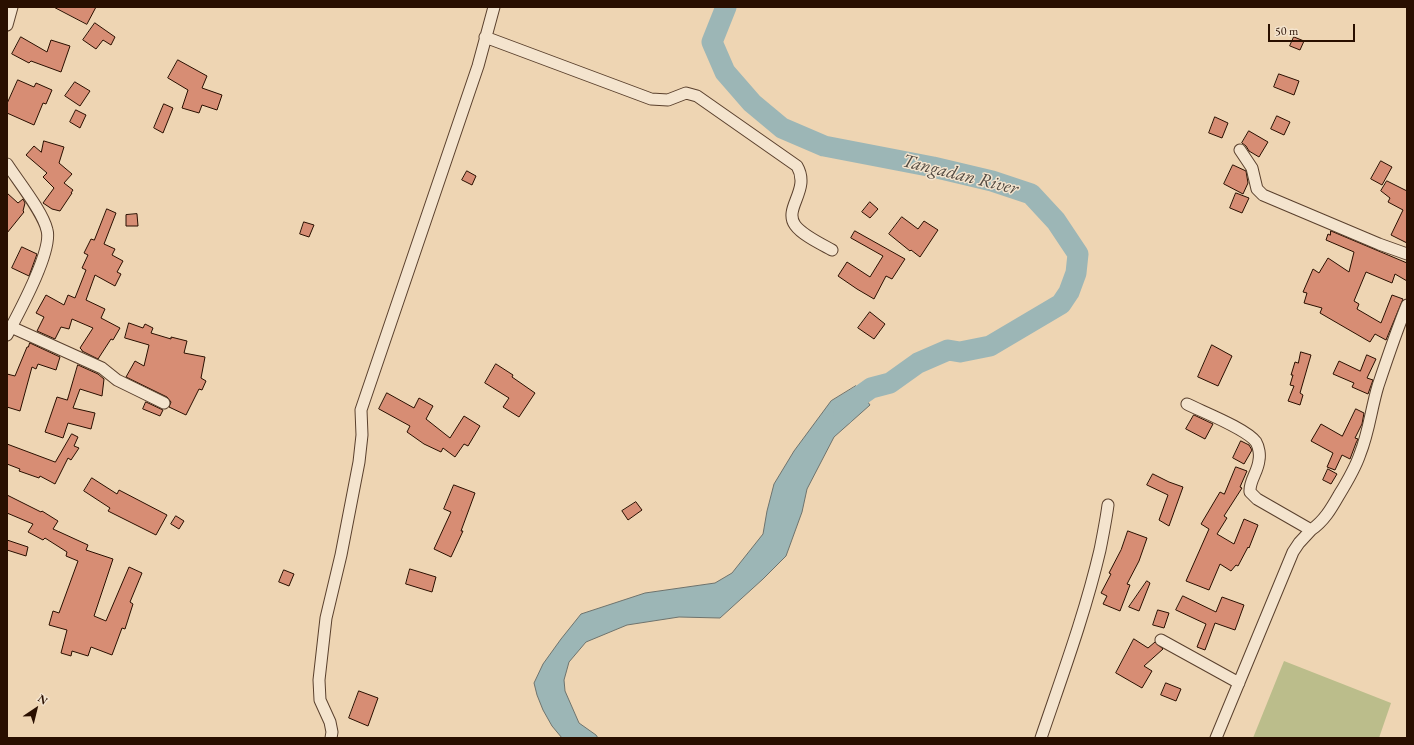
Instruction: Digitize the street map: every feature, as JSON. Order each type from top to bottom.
[{"type":"street","points":[[7,25],[12,7]]},
{"type":"street","points":[[331,738],[332,732],[330,722],[320,700],[319,680],[326,618],[341,555],[359,462],[362,435],[361,410],[478,66],[494,7]]},
{"type":"street","points":[[485,38],[651,99],[668,100],[686,93],[698,96],[798,166],[802,179],[793,209],[793,220],[796,226],[804,233],[832,250]]},
{"type":"street","points":[[1240,150],[1252,168],[1257,189],[1263,195],[1379,244],[1407,254]]},
{"type":"street","points":[[7,164],[44,220],[48,231],[45,252],[41,264],[9,331],[102,368],[117,380],[164,402]]},
{"type":"street","points":[[1216,738],[1293,552],[1310,530],[1322,522],[1329,513],[1354,469],[1361,453],[1378,388],[1395,335],[1407,305]]},
{"type":"street","points":[[1187,404],[1243,431],[1256,441],[1260,459],[1251,484],[1250,492],[1257,499],[1310,530]]},
{"type":"street","points":[[1040,738],[1075,635],[1092,578],[1100,549],[1108,505]]},
{"type":"street","points":[[1161,640],[1239,683]]},
{"type":"green space","points":[[1284,661],[1391,703],[1379,738],[1253,738]]},
{"type":"water","points":[[856,386],[870,405],[834,437],[807,489],[802,512],[786,556],[720,618],[679,617],[627,625],[586,642],[569,662],[564,680],[565,691],[579,723],[598,738],[562,738],[552,726],[543,710],[534,683],[543,664],[581,614],[645,593],[715,583],[732,573],[763,534],[774,484],[794,451],[831,401]]},
{"type":"building","points":[[54,7],[96,7],[87,24]]},
{"type":"building","points":[[95,23],[115,37],[111,45],[103,40],[96,49],[83,40]]},
{"type":"building","points":[[21,37],[47,52],[51,40],[70,46],[61,72],[31,61],[29,63],[12,54]]},
{"type":"building","points":[[1294,37],[1304,41],[1300,50],[1290,46]]},
{"type":"building","points":[[178,60],[207,76],[202,88],[222,95],[217,110],[202,105],[199,113],[182,108],[188,90],[168,78]]},
{"type":"building","points":[[1279,74],[1299,81],[1294,95],[1274,87]]},
{"type":"building","points":[[18,80],[34,87],[36,83],[52,90],[46,104],[43,103],[34,125],[7,113],[7,104]]},
{"type":"building","points":[[75,82],[90,91],[80,106],[65,96]]},
{"type":"building","points":[[164,104],[173,108],[163,133],[154,128]]},
{"type":"building","points":[[76,110],[86,115],[80,128],[70,122]]},
{"type":"building","points":[[1277,116],[1290,122],[1284,135],[1271,129]]},
{"type":"building","points":[[1215,117],[1228,123],[1222,138],[1209,133]]},
{"type":"building","points":[[1249,131],[1268,142],[1259,157],[1249,151],[1242,143]]},
{"type":"building","points":[[44,141],[64,147],[59,163],[72,174],[64,183],[73,190],[60,211],[52,209],[43,203],[54,188],[43,177],[47,173],[26,155],[34,146],[41,152]]},
{"type":"building","points":[[1381,161],[1392,167],[1382,185],[1371,179]]},
{"type":"building","points":[[1233,165],[1246,171],[1248,183],[1243,194],[1224,184]]},
{"type":"building","points":[[467,171],[476,176],[472,185],[462,180]]},
{"type":"building","points":[[1387,181],[1407,191],[1407,243],[1391,235],[1403,210],[1388,202],[1390,198],[1381,191]]},
{"type":"building","points":[[7,193],[18,203],[23,199],[25,203],[24,212],[7,233]]},
{"type":"building","points":[[1236,193],[1249,198],[1242,213],[1230,208]]},
{"type":"building","points":[[870,202],[878,209],[870,218],[862,212]]},
{"type":"building","points":[[107,209],[116,213],[104,244],[115,249],[112,255],[123,261],[117,272],[121,274],[115,286],[95,275],[86,300],[105,309],[101,318],[120,328],[113,340],[111,339],[98,359],[82,351],[80,348],[93,328],[72,319],[69,329],[61,327],[55,339],[37,331],[44,317],[36,313],[46,295],[64,305],[68,295],[75,298],[86,270],[82,268],[88,255],[84,253],[91,239],[94,240]]},
{"type":"building","points":[[137,214],[138,226],[126,226],[126,215]]},
{"type":"building","points":[[902,217],[918,229],[924,221],[938,230],[920,257],[889,234]]},
{"type":"building","points":[[304,222],[314,225],[309,237],[300,234]]},
{"type":"building","points":[[855,231],[905,259],[892,279],[886,276],[874,299],[838,276],[847,262],[870,277],[883,256],[851,238]]},
{"type":"building","points":[[1331,231],[1407,263],[1407,281],[1395,274],[1392,283],[1366,272],[1354,301],[1359,304],[1357,309],[1381,323],[1392,295],[1403,299],[1386,340],[1375,334],[1370,342],[1320,313],[1322,308],[1304,303],[1307,293],[1303,292],[1313,269],[1319,273],[1328,258],[1349,272],[1354,252],[1326,240]]},
{"type":"building","points":[[22,247],[37,254],[29,276],[12,268]]},
{"type":"building","points":[[870,312],[885,324],[874,339],[858,328]]},
{"type":"building","points":[[129,323],[143,328],[145,324],[153,328],[151,333],[171,339],[171,337],[187,341],[184,353],[205,357],[201,378],[206,381],[202,390],[199,389],[186,415],[169,407],[171,402],[167,397],[126,377],[135,361],[144,366],[149,345],[125,338]]},
{"type":"building","points":[[30,343],[60,357],[56,370],[38,364],[36,369],[32,367],[20,411],[7,407],[7,374],[15,376]]},
{"type":"building","points":[[1212,345],[1232,356],[1218,386],[1198,377]]},
{"type":"building","points":[[1301,352],[1311,355],[1300,393],[1303,395],[1300,405],[1288,401],[1294,386],[1290,385],[1293,375],[1291,375],[1295,362],[1298,363]]},
{"type":"building","points":[[1367,355],[1376,359],[1367,378],[1373,380],[1368,394],[1352,387],[1354,383],[1333,374],[1339,361],[1360,371]]},
{"type":"building","points":[[496,364],[513,375],[512,377],[535,393],[519,417],[503,407],[509,398],[485,383]]},
{"type":"building","points":[[78,365],[98,374],[104,379],[102,396],[80,389],[73,408],[95,413],[91,429],[68,423],[63,438],[45,432],[57,397],[67,400]]},
{"type":"building","points":[[387,393],[414,408],[419,398],[433,406],[426,419],[450,438],[464,416],[480,426],[468,446],[464,444],[455,457],[443,448],[441,452],[424,444],[407,432],[410,426],[379,409]]},
{"type":"building","points":[[146,402],[163,410],[160,416],[143,409]]},
{"type":"building","points":[[1356,409],[1364,413],[1362,424],[1355,438],[1358,439],[1350,459],[1342,455],[1335,470],[1327,467],[1333,453],[1311,441],[1321,424],[1342,436]]},
{"type":"building","points":[[1194,415],[1213,424],[1205,439],[1186,429]]},
{"type":"building","points":[[72,434],[78,437],[74,446],[79,448],[71,460],[68,458],[55,484],[40,476],[39,478],[19,471],[20,469],[7,464],[7,444],[55,462]]},
{"type":"building","points":[[1241,441],[1249,445],[1252,450],[1244,464],[1233,458]]},
{"type":"building","points":[[1236,467],[1247,471],[1240,487],[1242,488],[1224,516],[1227,518],[1217,534],[1234,544],[1244,519],[1258,525],[1249,548],[1248,547],[1238,566],[1236,565],[1231,571],[1220,564],[1209,590],[1186,581],[1209,529],[1201,524],[1220,492],[1224,494]]},
{"type":"building","points":[[1328,469],[1337,474],[1331,484],[1323,480]]},
{"type":"building","points":[[1153,474],[1183,487],[1169,526],[1159,520],[1168,495],[1147,485]]},
{"type":"building","points":[[92,478],[117,494],[119,490],[167,515],[156,535],[108,511],[110,508],[84,491]]},
{"type":"building","points":[[454,485],[475,493],[461,531],[463,531],[451,557],[434,549],[451,512],[444,509]]},
{"type":"building","points":[[7,495],[41,512],[42,511],[58,521],[53,529],[88,545],[86,550],[113,559],[94,616],[106,621],[129,567],[142,573],[130,602],[133,604],[125,629],[122,628],[112,655],[91,647],[88,656],[72,651],[71,656],[61,653],[67,630],[49,625],[53,611],[59,613],[78,561],[66,556],[67,552],[45,538],[43,540],[28,532],[33,524],[7,513]]},
{"type":"building","points":[[636,502],[642,510],[628,520],[622,511]]},
{"type":"building","points":[[176,516],[184,521],[179,529],[171,524]]},
{"type":"building","points":[[1128,531],[1147,538],[1139,561],[1127,584],[1130,585],[1120,611],[1103,604],[1107,596],[1101,593],[1111,574],[1109,573],[1121,550]]},
{"type":"building","points":[[7,540],[28,547],[26,556],[7,550]]},
{"type":"building","points":[[410,569],[436,577],[432,592],[406,584]]},
{"type":"building","points":[[284,570],[294,574],[289,586],[279,582]]},
{"type":"building","points":[[1147,581],[1150,583],[1139,611],[1129,607]]},
{"type":"building","points":[[1183,596],[1216,612],[1222,597],[1244,605],[1235,630],[1215,623],[1205,650],[1197,647],[1206,624],[1176,610]]},
{"type":"building","points":[[1158,610],[1169,613],[1164,628],[1153,625]]},
{"type":"building","points":[[1134,639],[1148,648],[1155,642],[1163,649],[1144,666],[1152,671],[1142,688],[1116,673]]},
{"type":"building","points":[[1166,683],[1181,689],[1176,701],[1161,695]]},
{"type":"building","points":[[359,691],[378,698],[368,726],[349,718]]},
{"type":"waterway","name":"Tangadan River","points":[[726,7],[712,42],[725,72],[752,103],[782,128],[824,146],[933,167],[992,181],[1031,194],[1056,221],[1078,254],[1076,273],[1069,292],[1061,304],[990,346],[960,352],[948,350],[918,363],[890,383],[871,388],[850,403],[844,414]]}]
